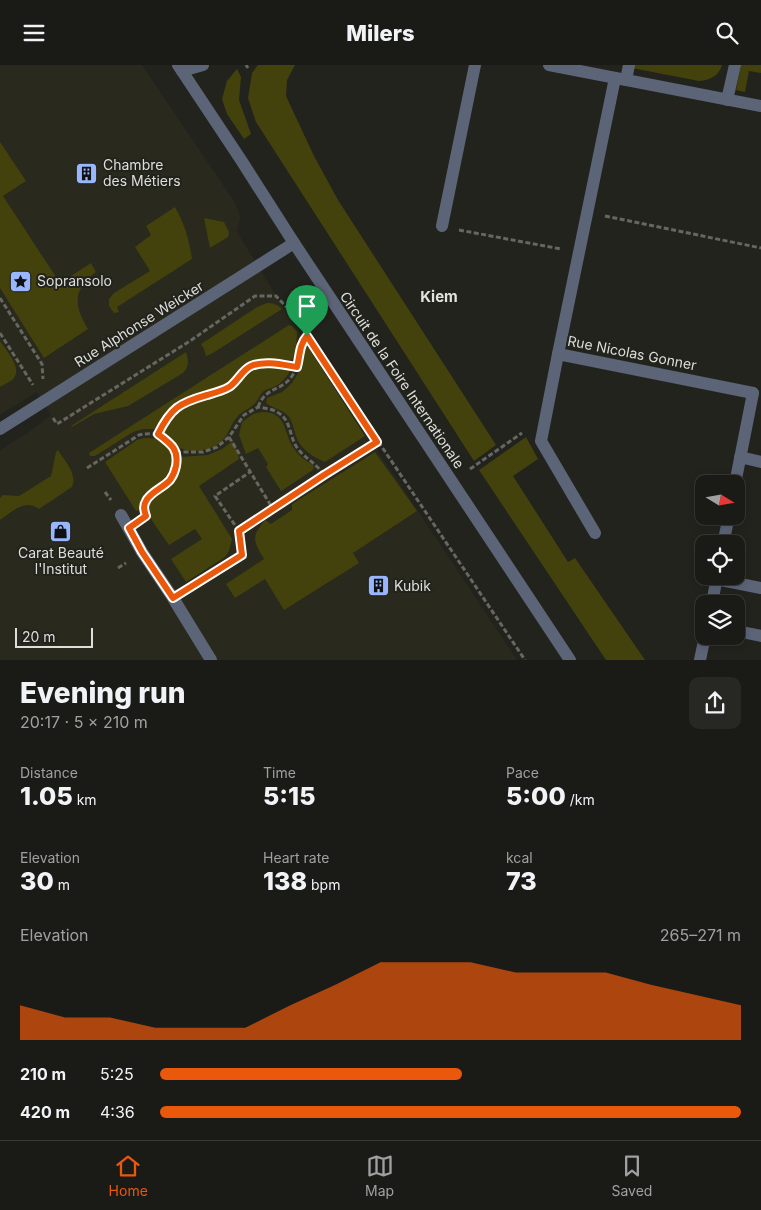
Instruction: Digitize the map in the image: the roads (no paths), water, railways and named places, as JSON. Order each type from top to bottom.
[{"type":"street","points":[[182,67],[203,65]]},
{"type":"street","points":[[442,226],[474,65]]},
{"type":"street","points":[[549,65],[761,107]]},
{"type":"street","name":"Rue Nicolas Gonner","points":[[629,65],[620,79],[587,213],[558,354],[753,393],[740,457]]},
{"type":"street","points":[[727,100],[735,65]]},
{"type":"street","name":"Circuit de la Foire Internationale","points":[[182,67],[294,243],[570,660]]},
{"type":"street","name":"Rue Alphonse Weicker","points":[[0,429],[294,243]]},
{"type":"street","points":[[558,354],[541,441],[595,533]]},
{"type":"street","points":[[737,475],[740,457],[761,461]]},
{"type":"street","points":[[121,515],[142,552],[211,660]]},
{"type":"street","points":[[745,584],[761,588]]},
{"type":"street","points":[[745,632],[761,635]]},
{"type":"street","points":[[700,660],[703,645]]},
{"type":"place","name":"Chambre des Métiers","points":[[87,173]]},
{"type":"place","name":"Sopransolo","points":[[21,281]]},
{"type":"place","name":"Carat Beauté l'Institut","points":[[61,531]]},
{"type":"place","name":"Kubik","points":[[378,586]]},
{"type":"district","name":"Kiem","points":[[439,297]]}]
